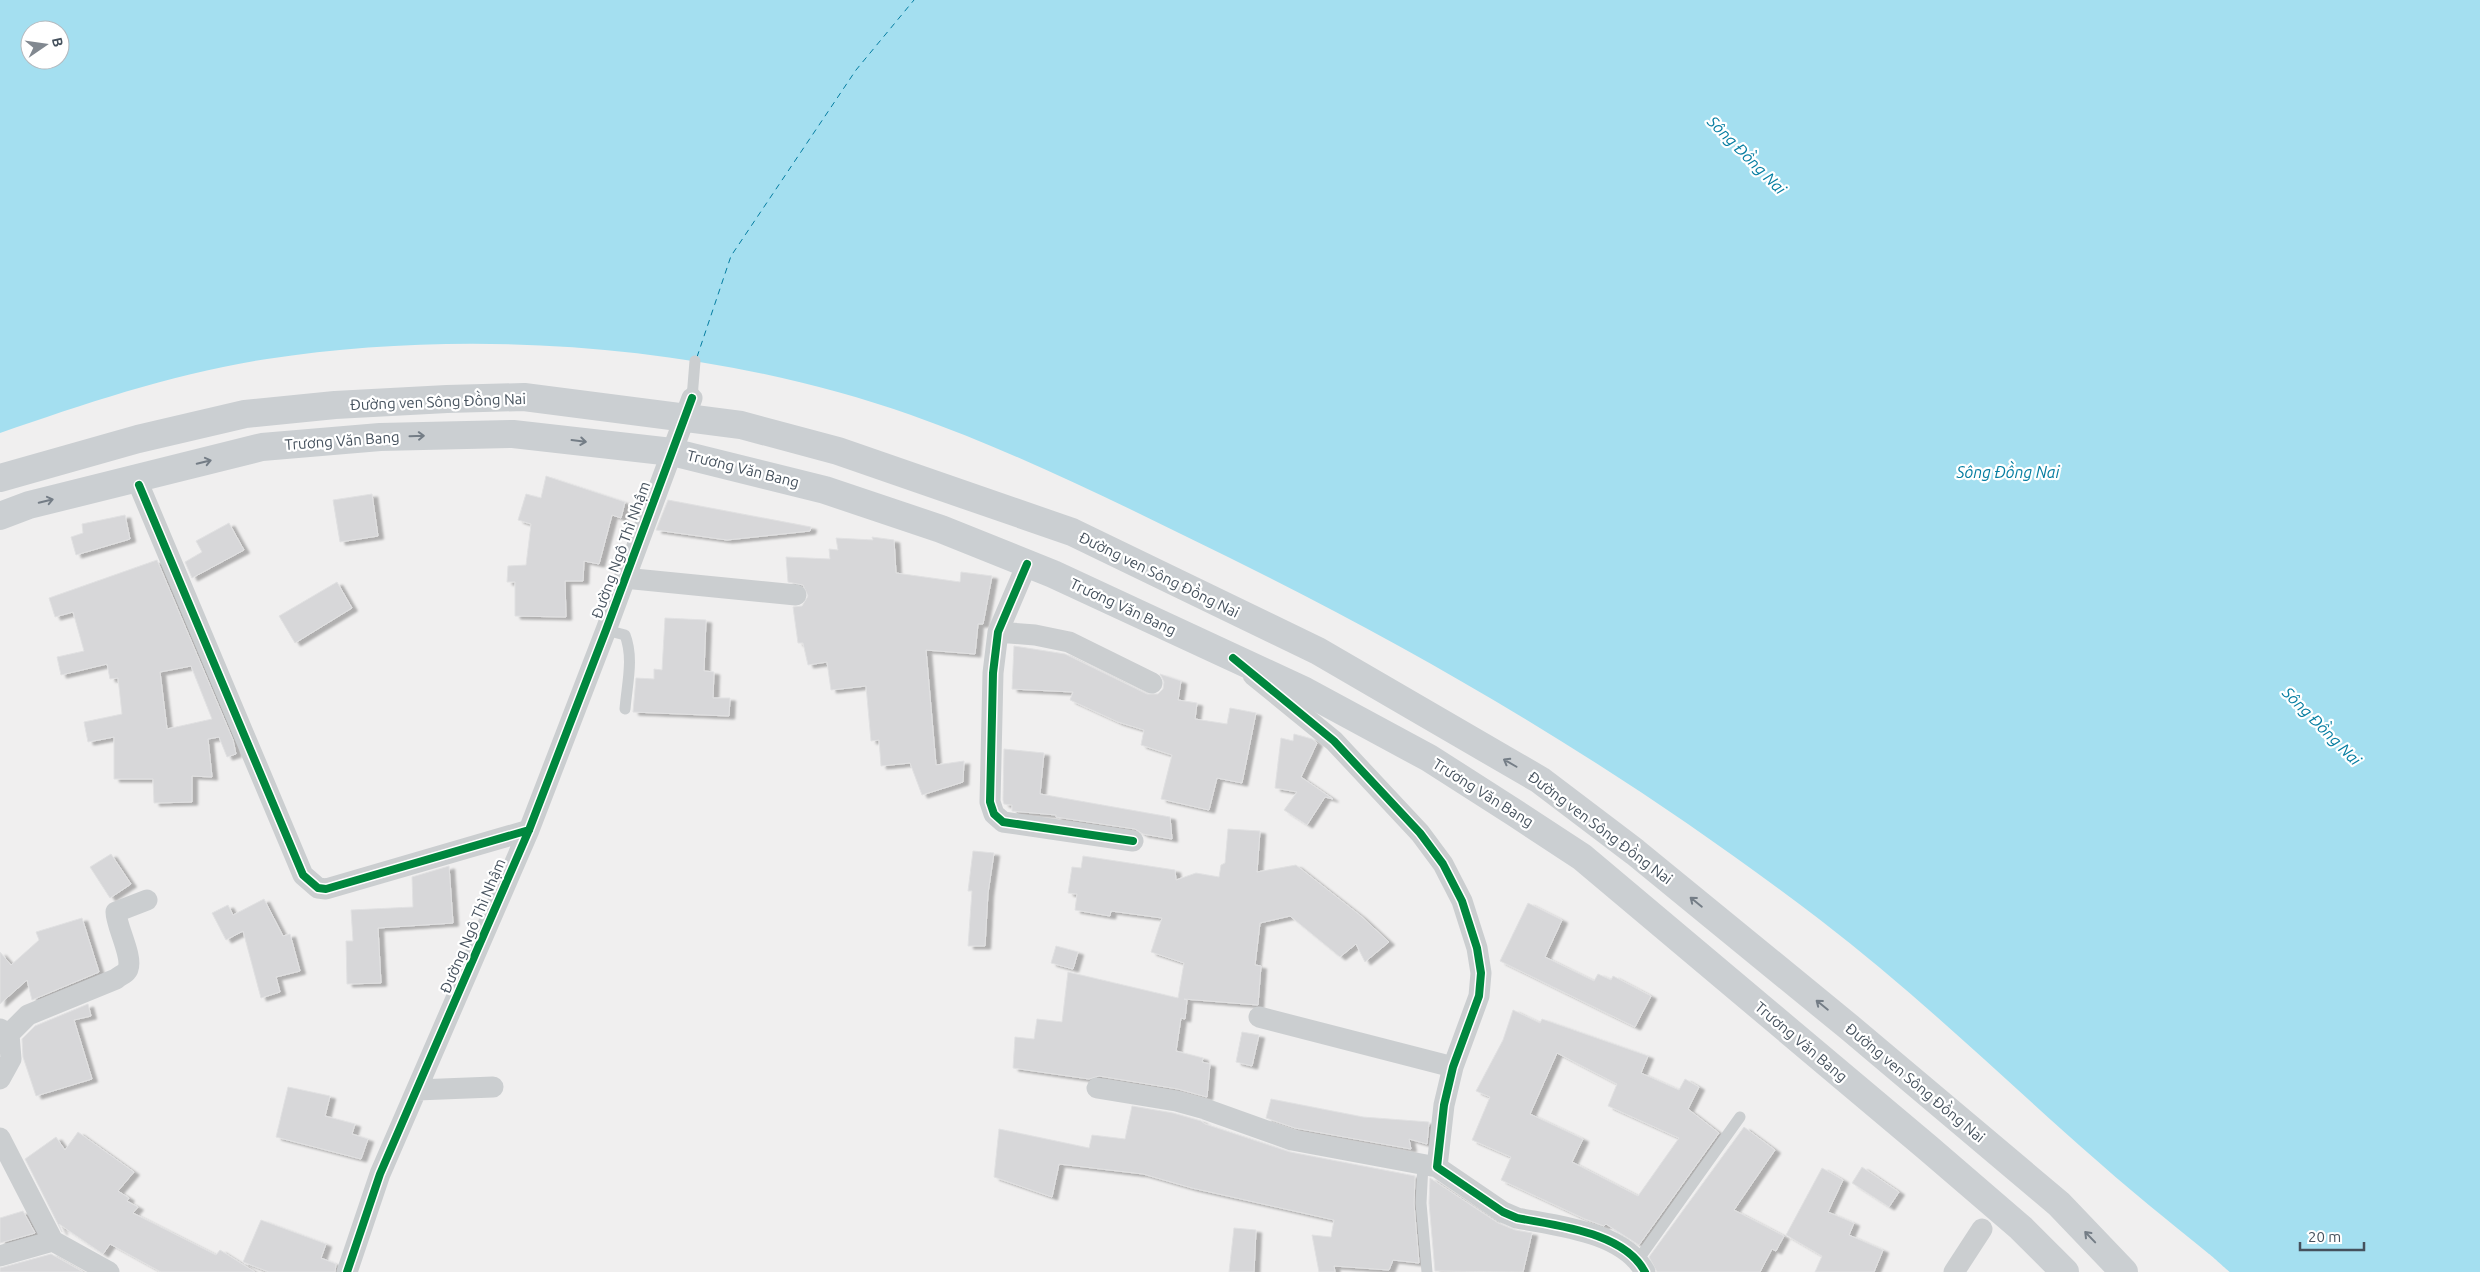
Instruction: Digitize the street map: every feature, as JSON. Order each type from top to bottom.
[{"type":"main road","name":"Đường ven Sông Đồng Nai","points":[[0,478],[138,439],[245,414],[335,405],[524,397],[687,413],[741,425],[838,451],[1072,532],[1318,651],[1540,780],[1635,852],[1849,1027],[2059,1204],[2124,1272]]},
{"type":"main road","name":"Trương Văn Bang","points":[[0,516],[29,505],[262,447],[380,437],[513,434],[672,452],[825,490],[941,529],[1027,564],[1305,691],[1429,758],[1582,857],[1928,1148],[2021,1228],[2065,1272]]},
{"type":"street","name":"Đường Ngô Thì Nhậm","points":[[347,1272],[380,1174],[528,830],[606,630],[687,413]]},
{"type":"street","points":[[139,485],[303,875],[318,888],[326,889],[528,830]]},
{"type":"street","points":[[1027,564],[998,632],[993,673],[989,763],[990,802],[994,814],[1003,822],[1133,841]]},
{"type":"street","points":[[624,578],[796,595]]},
{"type":"street","points":[[998,632],[1035,635],[1069,642],[1152,683]]},
{"type":"street","points":[[1233,658],[1334,741],[1420,833],[1442,864],[1462,901],[1477,948],[1481,973],[1479,996],[1453,1067],[1430,1166]]},
{"type":"street","points":[[0,1079],[12,1058],[5,1031],[28,1015],[116,979],[127,972],[126,946],[116,912],[148,900]]},
{"type":"street","points":[[1259,1017],[1453,1067]]},
{"type":"street","points":[[417,1090],[493,1087]]},
{"type":"street","points":[[1098,1088],[1205,1109],[1292,1140],[1430,1166],[1503,1212],[1516,1218],[1604,1238],[1621,1246],[1642,1266]]},
{"type":"street","points":[[0,1138],[53,1241],[109,1272]]},
{"type":"street","points":[[1954,1272],[1982,1229]]},
{"type":"street","points":[[0,1256],[53,1241]]},
{"type":"lane","points":[[687,413],[696,361]]},
{"type":"lane","points":[[606,630],[625,635],[628,644],[630,655],[625,709]]},
{"type":"lane","points":[[1642,1266],[1740,1117]]},
{"type":"lane","points":[[1427,1272],[1421,1203],[1430,1166]]},
{"type":"water","name":"Sông Đồng Nai","points":[[0,0],[2480,0],[2480,1272],[2230,1272],[2079,1145],[1951,1029],[1864,955],[1749,867],[1606,769],[1458,679],[1306,596],[1072,482],[992,446],[911,415],[835,391],[756,372],[675,358],[592,349],[510,344],[427,344],[346,349],[267,359],[199,372],[65,411],[0,433]]},
{"type":"building","points":[[546,476],[625,502],[621,518],[612,515],[599,564],[584,561],[583,581],[565,581],[566,617],[515,616],[515,582],[507,582],[508,566],[526,565],[531,524],[518,520],[526,494],[541,498]]},
{"type":"building","points":[[372,494],[378,536],[340,542],[333,500]]},
{"type":"building","points":[[668,500],[811,527],[810,531],[727,540],[656,530]]},
{"type":"building","points":[[125,515],[130,539],[76,555],[71,537],[83,533],[82,524]]},
{"type":"building","points":[[229,523],[244,550],[192,578],[185,562],[202,552],[196,541]]},
{"type":"building","points":[[872,537],[894,540],[896,573],[960,582],[961,572],[992,576],[983,624],[978,624],[975,654],[926,650],[936,765],[964,761],[963,782],[922,795],[910,763],[881,766],[879,740],[871,741],[866,686],[831,690],[827,662],[808,665],[803,643],[798,643],[793,607],[802,606],[808,596],[803,585],[788,582],[786,557],[830,559],[829,549],[838,550],[836,538],[873,540]]},
{"type":"building","points":[[157,560],[233,740],[236,754],[227,757],[219,737],[208,739],[212,777],[192,776],[192,802],[154,803],[153,779],[114,779],[114,737],[88,742],[84,722],[122,714],[118,678],[110,679],[107,664],[61,675],[57,657],[84,651],[73,612],[55,617],[49,598]],"holes":[[[191,666],[212,719],[167,729],[160,672]]]},
{"type":"building","points":[[337,582],[352,608],[295,643],[279,616]]},
{"type":"building","points":[[665,618],[706,620],[704,671],[714,672],[713,698],[730,698],[729,716],[633,712],[636,678],[654,679],[654,669],[662,670]]},
{"type":"building","points":[[1014,646],[1065,654],[1147,694],[1158,694],[1163,689],[1164,682],[1160,674],[1181,681],[1178,700],[1197,703],[1195,719],[1227,724],[1230,708],[1256,713],[1242,783],[1217,778],[1209,810],[1161,799],[1172,755],[1141,745],[1144,730],[1118,722],[1070,700],[1073,692],[1012,689]]},
{"type":"building","points":[[1294,734],[1312,739],[1317,743],[1301,777],[1333,799],[1325,797],[1307,825],[1284,810],[1297,792],[1275,788],[1281,738],[1293,741]]},
{"type":"building","points":[[1004,749],[1044,753],[1040,794],[1170,817],[1172,839],[1143,834],[1135,829],[1056,817],[1056,815],[1012,811],[1012,805],[1004,804],[1003,800]]},
{"type":"building","points":[[1228,829],[1260,831],[1257,872],[1296,865],[1361,916],[1389,942],[1365,962],[1356,944],[1340,957],[1290,916],[1260,923],[1255,965],[1261,966],[1258,1005],[1184,999],[1187,1000],[1185,1019],[1181,1018],[1176,1051],[1203,1058],[1202,1062],[1210,1064],[1207,1097],[1178,1089],[1099,1076],[1089,1079],[1013,1068],[1015,1037],[1034,1039],[1037,1019],[1062,1022],[1068,972],[1178,998],[1184,963],[1151,952],[1162,918],[1111,911],[1110,916],[1075,910],[1077,894],[1068,893],[1072,867],[1081,868],[1083,856],[1175,870],[1176,880],[1196,873],[1219,877],[1221,865],[1225,863]]},
{"type":"building","points":[[973,851],[994,853],[988,893],[985,946],[968,946],[972,891],[968,891]]},
{"type":"building","points":[[111,854],[131,884],[110,898],[90,867]]},
{"type":"building","points":[[449,866],[453,923],[378,928],[381,983],[347,984],[346,941],[353,941],[351,910],[413,907],[412,877]]},
{"type":"building","points":[[264,899],[283,936],[290,934],[300,971],[276,977],[280,992],[261,998],[243,931],[226,940],[212,913],[228,905],[233,915]]},
{"type":"building","points":[[1528,903],[1562,920],[1545,957],[1594,981],[1598,974],[1611,980],[1613,976],[1651,996],[1635,1027],[1500,961]]},
{"type":"building","points":[[82,918],[99,972],[32,1000],[27,980],[0,1004],[0,952],[11,965],[39,940],[36,932]]},
{"type":"building","points":[[1056,946],[1078,952],[1073,969],[1051,963]]},
{"type":"building","points":[[88,1004],[91,1016],[74,1020],[92,1079],[36,1096],[23,1057],[22,1039],[35,1026]]},
{"type":"building","points":[[1513,1010],[1540,1023],[1542,1019],[1648,1056],[1641,1073],[1679,1090],[1685,1079],[1699,1087],[1688,1109],[1719,1133],[1639,1245],[1606,1224],[1604,1226],[1585,1219],[1501,1180],[1511,1157],[1472,1140],[1490,1097],[1476,1091],[1503,1040]],"holes":[[[1557,1053],[1617,1084],[1608,1106],[1679,1138],[1638,1196],[1572,1162],[1583,1139],[1530,1114]]]},
{"type":"building","points":[[1242,1032],[1259,1035],[1252,1066],[1236,1062]]},
{"type":"building","points":[[288,1087],[330,1096],[325,1116],[355,1124],[352,1134],[368,1139],[361,1159],[276,1137]]},
{"type":"building","points":[[1271,1099],[1363,1117],[1429,1122],[1427,1144],[1409,1139],[1411,1149],[1295,1128],[1266,1118]]},
{"type":"building","points":[[1132,1106],[1173,1113],[1201,1121],[1205,1124],[1290,1152],[1415,1176],[1414,1204],[1419,1263],[1393,1260],[1389,1270],[1334,1266],[1335,1272],[1319,1272],[1312,1235],[1331,1237],[1334,1220],[1192,1188],[1143,1174],[1059,1164],[1052,1197],[994,1177],[999,1129],[1089,1148],[1092,1135],[1125,1139]]},
{"type":"building","points":[[1744,1127],[1775,1150],[1734,1210],[1784,1236],[1776,1251],[1772,1249],[1760,1272],[1657,1272],[1649,1257]]},
{"type":"building","points":[[78,1132],[134,1172],[118,1191],[129,1198],[127,1201],[138,1207],[133,1213],[216,1255],[220,1250],[255,1272],[161,1272],[110,1244],[103,1254],[59,1224],[62,1232],[25,1159],[56,1137],[65,1150]]},
{"type":"building","points":[[1862,1167],[1899,1192],[1889,1207],[1852,1183]]},
{"type":"building","points":[[1822,1168],[1843,1180],[1828,1212],[1854,1223],[1849,1235],[1883,1250],[1874,1272],[1815,1272],[1822,1256],[1786,1235]]},
{"type":"building","points":[[1430,1178],[1498,1223],[1515,1230],[1532,1233],[1523,1272],[1435,1271],[1429,1203]]},
{"type":"building","points":[[23,1211],[35,1233],[0,1243],[0,1218]]},
{"type":"building","points":[[261,1220],[326,1244],[321,1258],[336,1264],[335,1272],[269,1272],[243,1262]]},
{"type":"building","points":[[1234,1228],[1256,1230],[1254,1272],[1229,1272]]},
{"type":"building","points":[[51,1254],[83,1272],[0,1272],[0,1268]]},
{"type":"ferry route","points":[[697,357],[731,256],[856,70],[914,0]]},
{"type":"cycle path","points":[[347,1272],[380,1174],[529,830],[692,398]]},
{"type":"cycle path","points":[[139,485],[303,875],[318,888],[326,889],[529,830]]},
{"type":"cycle path","points":[[1027,564],[998,632],[993,673],[990,802],[994,814],[1003,822],[1133,841]]},
{"type":"cycle path","points":[[1233,658],[1334,741],[1420,833],[1443,864],[1462,901],[1477,948],[1481,973],[1479,996],[1453,1067],[1444,1105],[1437,1167],[1503,1212],[1517,1218],[1570,1228],[1606,1239],[1622,1248],[1635,1259],[1645,1272]]}]
